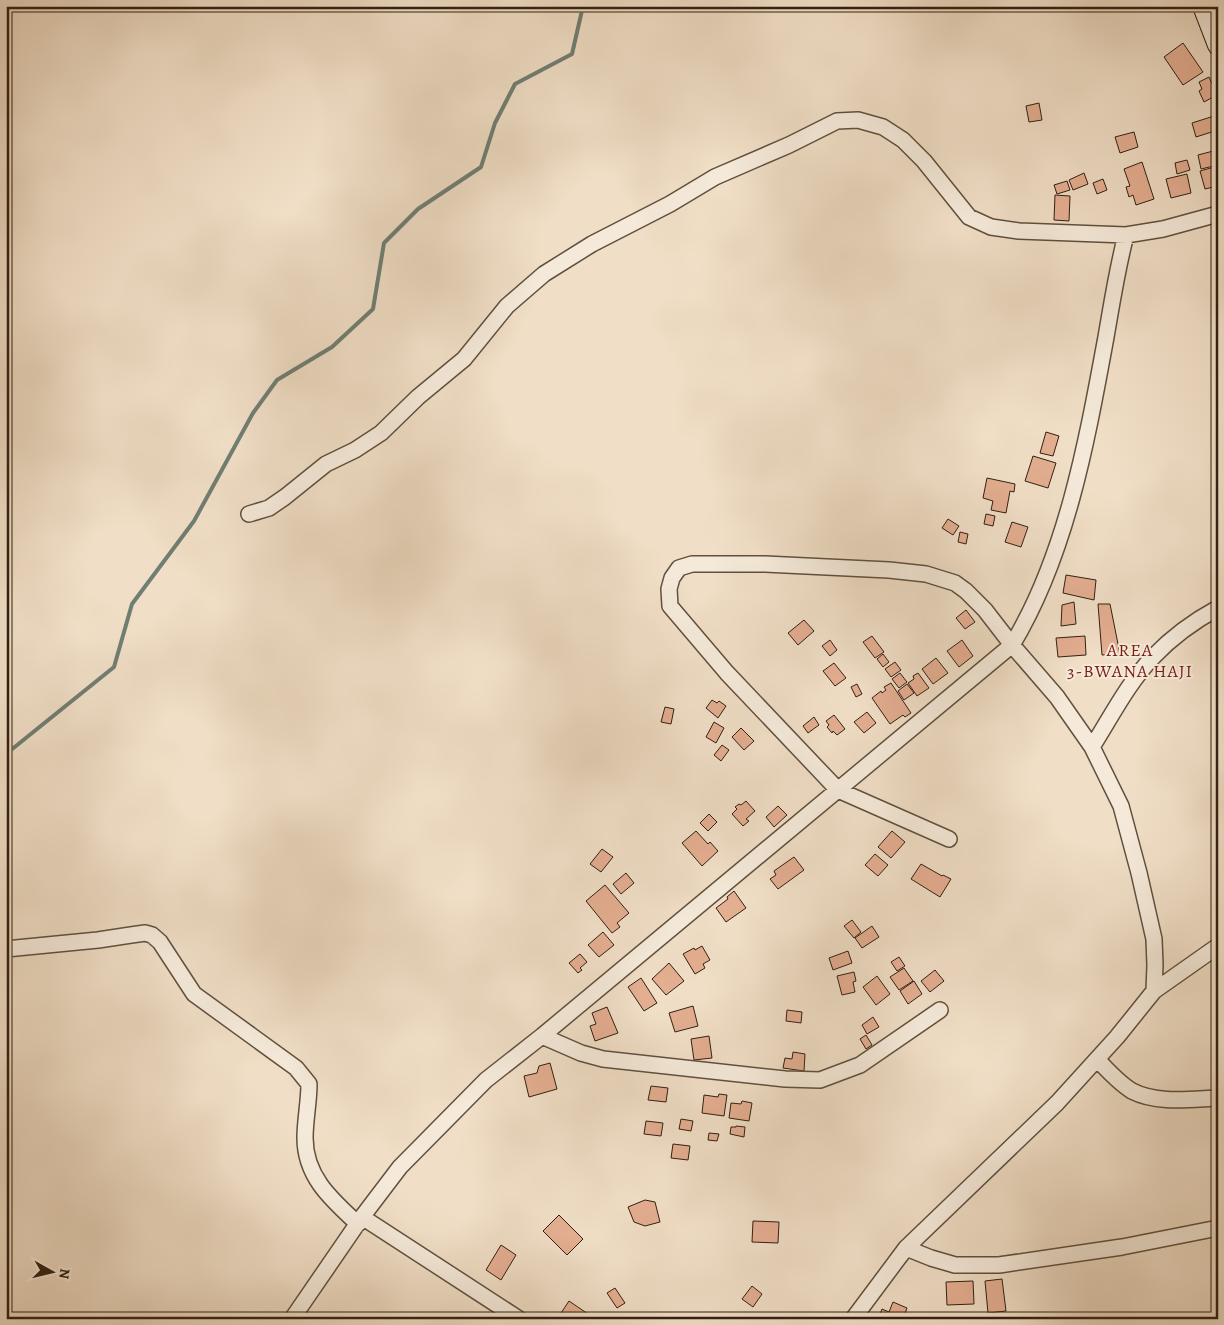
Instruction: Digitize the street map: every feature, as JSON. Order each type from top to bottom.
[{"type":"main road","points":[[1203,6],[1218,45]]},
{"type":"street","points":[[249,514],[269,508],[326,464],[354,450],[381,433],[418,397],[464,359],[508,306],[544,274],[592,244],[670,204],[715,177],[789,145],[837,121],[858,120],[883,127],[903,140],[924,161],[969,217],[990,227],[1020,231],[1126,236],[1162,229],[1218,214]]},
{"type":"street","points":[[292,1319],[360,1220],[400,1167],[486,1080],[542,1036],[1012,645],[1043,582],[1080,467],[1126,236]]},
{"type":"street","points":[[949,839],[838,790],[727,674],[670,606],[669,589],[672,578],[679,568],[692,564],[765,564],[889,570],[926,574],[955,583],[966,590],[985,610],[1012,645],[1057,697],[1092,747],[1121,806],[1140,873],[1154,939],[1154,991]]},
{"type":"street","points":[[1092,747],[1135,678],[1153,657],[1191,623],[1218,608]]},
{"type":"street","points":[[6,949],[98,940],[131,934],[145,933],[152,935],[160,942],[194,994],[296,1068],[304,1076],[309,1084],[306,1152],[314,1174],[323,1190],[360,1220],[519,1319]]},
{"type":"street","points":[[853,1319],[906,1248],[1029,1132],[1118,1037],[1154,991],[1218,946]]},
{"type":"street","points":[[542,1036],[581,1053],[603,1059],[786,1080],[820,1080],[860,1065],[940,1010]]},
{"type":"street","points":[[1097,1060],[1132,1090],[1149,1097],[1166,1099],[1218,1098]]},
{"type":"street","points":[[906,1248],[955,1265],[999,1265],[1122,1247],[1218,1228]]},
{"type":"building","points":[[1183,43],[1203,72],[1183,85],[1164,57]]},
{"type":"building","points":[[1209,77],[1217,95],[1204,102],[1199,91],[1202,89],[1199,82]]},
{"type":"building","points":[[1039,103],[1042,120],[1029,122],[1026,106]]},
{"type":"building","points":[[1214,116],[1218,130],[1196,137],[1192,123]]},
{"type":"building","points":[[1134,132],[1138,147],[1120,153],[1115,137]]},
{"type":"building","points":[[1217,150],[1218,165],[1201,169],[1198,155]]},
{"type":"building","points":[[1187,160],[1190,170],[1177,174],[1175,163]]},
{"type":"building","points":[[1142,162],[1154,199],[1136,205],[1133,195],[1129,197],[1126,187],[1130,186],[1124,169]]},
{"type":"building","points":[[1218,166],[1218,186],[1205,189],[1200,171]]},
{"type":"building","points":[[1084,173],[1088,184],[1073,190],[1069,180]]},
{"type":"building","points":[[1187,174],[1191,193],[1171,198],[1166,179]]},
{"type":"building","points":[[1103,179],[1107,190],[1097,194],[1093,183]]},
{"type":"building","points":[[1067,181],[1070,190],[1057,194],[1054,185]]},
{"type":"building","points":[[1055,195],[1070,196],[1069,221],[1054,220]]},
{"type":"building","points":[[1046,432],[1059,436],[1053,456],[1040,453]]},
{"type":"building","points":[[1033,456],[1056,463],[1048,488],[1025,481]]},
{"type":"building","points":[[987,478],[1015,484],[1014,492],[1010,491],[1006,513],[991,510],[993,501],[983,498]]},
{"type":"building","points":[[986,514],[995,516],[993,526],[984,524]]},
{"type":"building","points":[[948,519],[959,526],[953,535],[942,528]]},
{"type":"building","points":[[1012,522],[1028,527],[1021,547],[1005,542]]},
{"type":"building","points":[[960,532],[968,534],[966,544],[958,542]]},
{"type":"building","points":[[1066,575],[1096,580],[1094,600],[1063,593]]},
{"type":"building","points":[[1074,602],[1076,624],[1061,626],[1062,605]]},
{"type":"building","points":[[1098,604],[1110,604],[1120,654],[1102,655]]},
{"type":"building","points":[[966,610],[975,622],[965,629],[956,618]]},
{"type":"building","points":[[804,620],[814,631],[798,645],[788,633]]},
{"type":"building","points":[[872,636],[884,652],[875,658],[863,642]]},
{"type":"building","points":[[1085,636],[1086,655],[1058,657],[1056,638]]},
{"type":"building","points":[[830,640],[837,650],[830,656],[822,646]]},
{"type":"building","points":[[962,640],[973,656],[959,667],[947,651]]},
{"type":"building","points":[[883,654],[889,662],[883,667],[877,659]]},
{"type":"building","points":[[936,658],[948,673],[933,684],[922,669]]},
{"type":"building","points":[[895,662],[901,670],[891,677],[885,669]]},
{"type":"building","points":[[834,663],[846,678],[835,686],[823,671]]},
{"type":"building","points":[[900,673],[907,682],[899,688],[892,679]]},
{"type":"building","points":[[918,673],[929,688],[917,696],[908,683]]},
{"type":"building","points":[[891,683],[911,713],[905,717],[903,715],[890,724],[872,698],[881,691],[882,693],[886,690],[884,687]]},
{"type":"building","points":[[857,684],[862,694],[856,697],[851,687]]},
{"type":"building","points":[[907,684],[914,693],[904,700],[898,691]]},
{"type":"building","points":[[712,700],[717,703],[719,701],[726,706],[718,718],[706,708]]},
{"type":"building","points":[[665,707],[674,709],[671,724],[661,722]]},
{"type":"building","points":[[867,712],[876,723],[864,733],[854,722]]},
{"type":"building","points":[[834,715],[845,729],[837,735],[833,731],[832,733],[827,727],[829,725],[826,721]]},
{"type":"building","points":[[814,717],[819,725],[808,733],[803,726]]},
{"type":"building","points":[[714,722],[724,728],[716,743],[706,737]]},
{"type":"building","points":[[741,728],[754,741],[744,750],[732,737]]},
{"type":"building","points":[[722,745],[729,750],[721,761],[714,755]]},
{"type":"building","points":[[746,801],[755,811],[746,819],[749,821],[743,826],[732,814],[737,809],[735,807]]},
{"type":"building","points":[[778,806],[787,815],[774,827],[766,817]]},
{"type":"building","points":[[709,814],[717,822],[708,831],[700,823]]},
{"type":"building","points":[[696,831],[708,844],[710,842],[718,851],[702,866],[682,843]]},
{"type":"building","points":[[892,831],[905,842],[891,858],[878,847]]},
{"type":"building","points":[[602,849],[613,857],[601,872],[590,864]]},
{"type":"building","points":[[875,854],[888,865],[878,876],[865,865]]},
{"type":"building","points":[[794,857],[804,870],[778,889],[770,879],[776,875],[774,871]]},
{"type":"building","points":[[921,864],[951,879],[940,897],[911,879]]},
{"type":"building","points":[[626,873],[634,883],[621,894],[613,884]]},
{"type":"building","points":[[605,885],[629,913],[617,923],[620,927],[612,933],[586,901]]},
{"type":"building","points":[[734,891],[746,908],[726,922],[716,908],[728,899],[727,897]]},
{"type":"building","points":[[852,920],[861,932],[854,938],[844,926]]},
{"type":"building","points":[[872,926],[879,937],[862,948],[855,938]]},
{"type":"building","points":[[603,932],[614,945],[599,957],[588,945]]},
{"type":"building","points":[[702,946],[710,960],[703,964],[705,968],[695,974],[683,954]]},
{"type":"building","points":[[848,951],[852,963],[833,970],[829,958]]},
{"type":"building","points":[[580,954],[587,962],[580,968],[582,970],[578,973],[569,963]]},
{"type":"building","points":[[899,957],[905,966],[897,971],[891,962]]},
{"type":"building","points":[[669,963],[684,981],[666,995],[652,979]]},
{"type":"building","points":[[904,968],[913,981],[899,990],[890,977]]},
{"type":"building","points":[[935,970],[944,981],[930,992],[921,981]]},
{"type":"building","points":[[854,972],[856,981],[853,982],[855,992],[842,995],[837,976]]},
{"type":"building","points":[[877,976],[890,994],[876,1005],[863,987]]},
{"type":"building","points":[[641,978],[657,1003],[644,1011],[628,987]]},
{"type":"building","points":[[914,981],[922,994],[908,1004],[900,991]]},
{"type":"building","points":[[693,1006],[698,1026],[675,1032],[669,1013]]},
{"type":"building","points":[[607,1007],[618,1033],[595,1041],[590,1026],[596,1024],[592,1013]]},
{"type":"building","points":[[787,1010],[802,1012],[801,1023],[786,1021]]},
{"type":"building","points":[[873,1017],[879,1027],[867,1034],[862,1025]]},
{"type":"building","points":[[866,1035],[872,1045],[866,1049],[860,1039]]},
{"type":"building","points":[[709,1036],[712,1058],[694,1060],[691,1039]]},
{"type":"building","points":[[793,1052],[805,1054],[804,1071],[783,1068],[785,1058],[792,1059]]},
{"type":"building","points":[[550,1063],[557,1089],[529,1097],[524,1076],[537,1073],[539,1066]]},
{"type":"building","points":[[651,1086],[668,1088],[666,1102],[648,1100]]},
{"type":"building","points":[[719,1094],[727,1095],[724,1116],[702,1113],[704,1095],[718,1097]]},
{"type":"building","points":[[742,1101],[752,1103],[749,1121],[729,1118],[731,1103],[741,1104]]},
{"type":"building","points":[[681,1119],[693,1121],[691,1131],[679,1129]]},
{"type":"building","points":[[646,1121],[663,1123],[661,1136],[644,1134]]},
{"type":"building","points":[[731,1127],[745,1127],[744,1137],[730,1134]]},
{"type":"building","points":[[709,1133],[719,1134],[717,1141],[708,1140]]},
{"type":"building","points":[[673,1144],[690,1146],[688,1160],[671,1158]]},
{"type":"building","points":[[645,1200],[655,1202],[660,1222],[645,1226],[634,1222],[628,1207]]},
{"type":"building","points":[[559,1215],[583,1239],[567,1255],[543,1231]]},
{"type":"building","points":[[753,1221],[779,1222],[778,1243],[752,1242]]},
{"type":"building","points":[[501,1245],[516,1255],[501,1280],[486,1270]]},
{"type":"building","points":[[1002,1279],[1006,1311],[988,1313],[985,1281]]},
{"type":"building","points":[[973,1281],[974,1304],[947,1305],[946,1282]]},
{"type":"building","points":[[752,1286],[762,1294],[753,1307],[742,1299]]},
{"type":"building","points":[[615,1288],[625,1303],[617,1308],[607,1293]]},
{"type":"building","points":[[569,1301],[591,1316],[589,1319],[557,1319]]},
{"type":"building","points":[[893,1302],[907,1308],[903,1319],[878,1319],[882,1309],[889,1312]]},
{"type":"building","points":[[1089,1314],[1090,1319],[1067,1319],[1066,1317]]},
{"type":"waterway","points":[[6,754],[114,667],[132,604],[194,521],[253,413],[277,380],[332,347],[373,309],[384,243],[418,209],[481,167],[495,123],[515,84],[572,54],[583,6]]},
{"type":"district","name":"AREA 3-BWANA HAJI","points":[[1130,660]]}]
